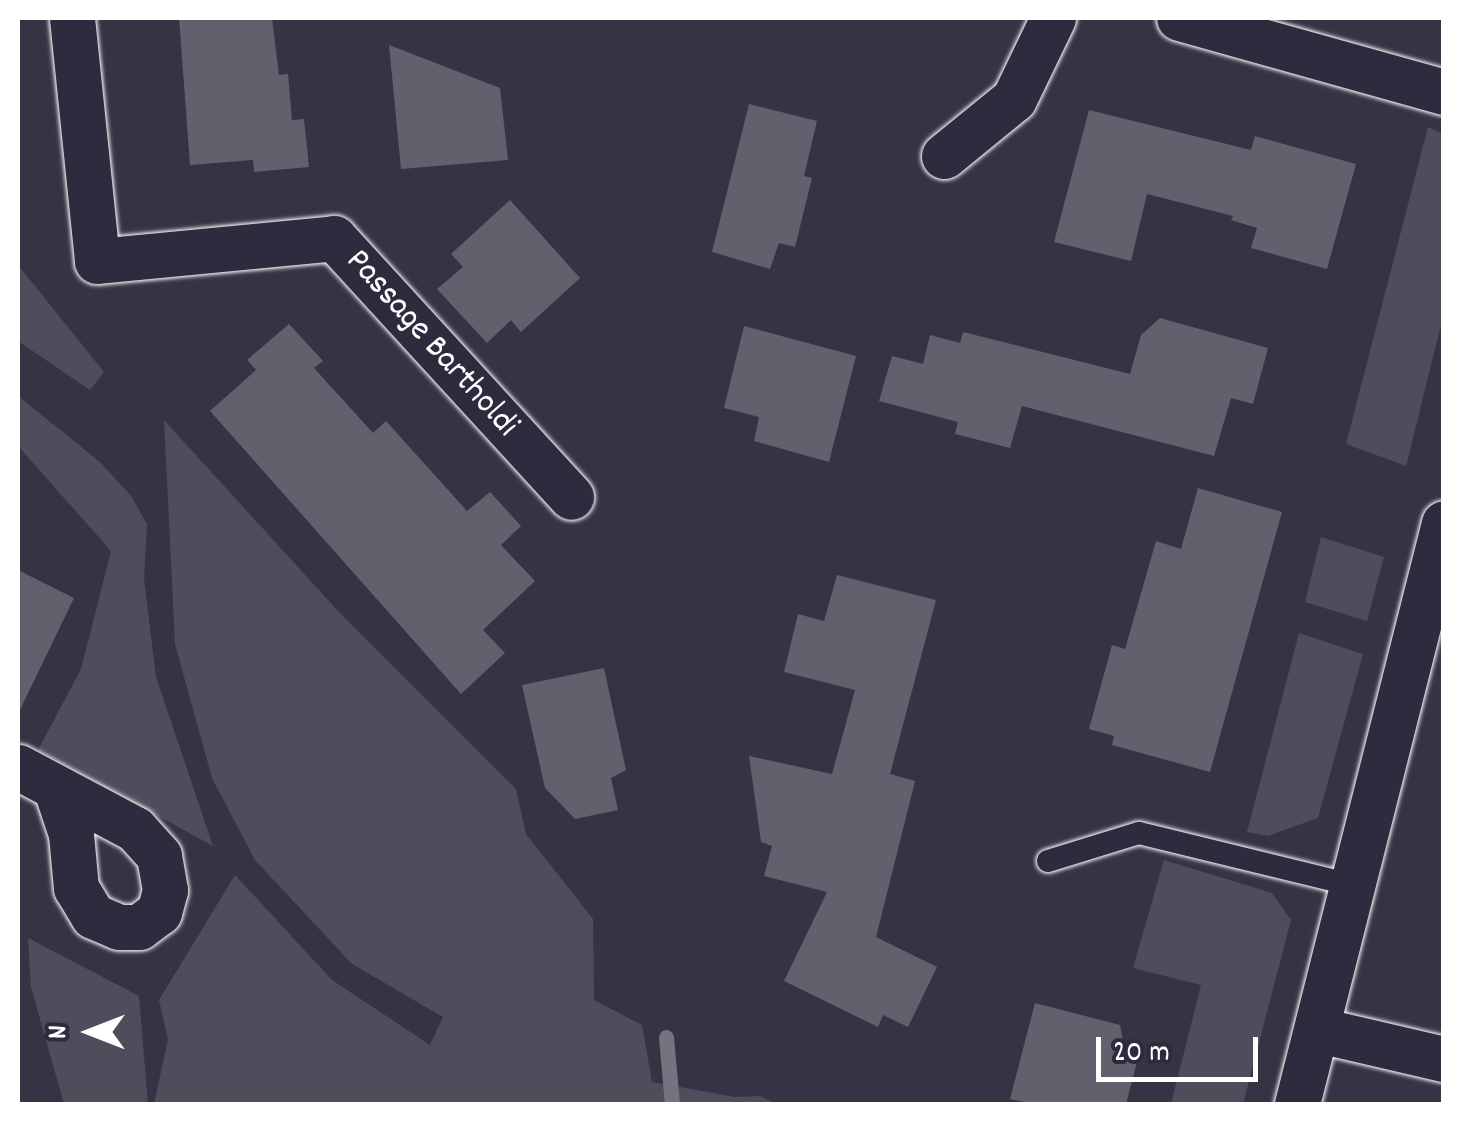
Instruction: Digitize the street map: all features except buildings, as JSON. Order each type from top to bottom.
[{"type":"street","name":"Passage Bartholdi","points":[[72,18],[97,261],[334,238],[570,497]]},
{"type":"street","points":[[944,156],[1014,99],[1053,18]]},
{"type":"street","points":[[1179,18],[1444,92]]},
{"type":"street","points":[[1298,1104],[1444,523]]},
{"type":"street","points":[[1318,1030],[1444,1059]]},
{"type":"lane","points":[[1048,861],[1138,833],[1352,885]]},
{"type":"shaded area","points":[[1428,127],[1443,134],[1443,317],[1406,466],[1346,444]]},
{"type":"shaded area","points":[[18,265],[104,372],[90,390],[18,341]]},
{"type":"shaded area","points":[[18,396],[100,462],[131,496],[147,524],[144,579],[156,677],[213,846],[38,750],[81,669],[111,551],[18,446]]},
{"type":"shaded area","points":[[164,420],[338,611],[516,789],[526,834],[593,919],[594,1000],[642,1025],[652,1082],[735,1097],[760,1096],[776,1104],[154,1104],[168,1039],[159,1000],[235,875],[332,980],[430,1045],[443,1017],[352,964],[255,860],[212,778],[175,644]]},
{"type":"shaded area","points":[[1321,537],[1384,557],[1367,621],[1305,602]]},
{"type":"shaded area","points":[[1299,633],[1363,654],[1318,818],[1268,836],[1247,832]]},
{"type":"shaded area","points":[[1164,860],[1272,893],[1291,920],[1243,1104],[1171,1104],[1201,985],[1133,968]]},
{"type":"shaded area","points":[[28,938],[139,996],[148,1104],[64,1104],[31,987]]},
{"type":"waterway","points":[[666,1037],[672,1104]]}]
